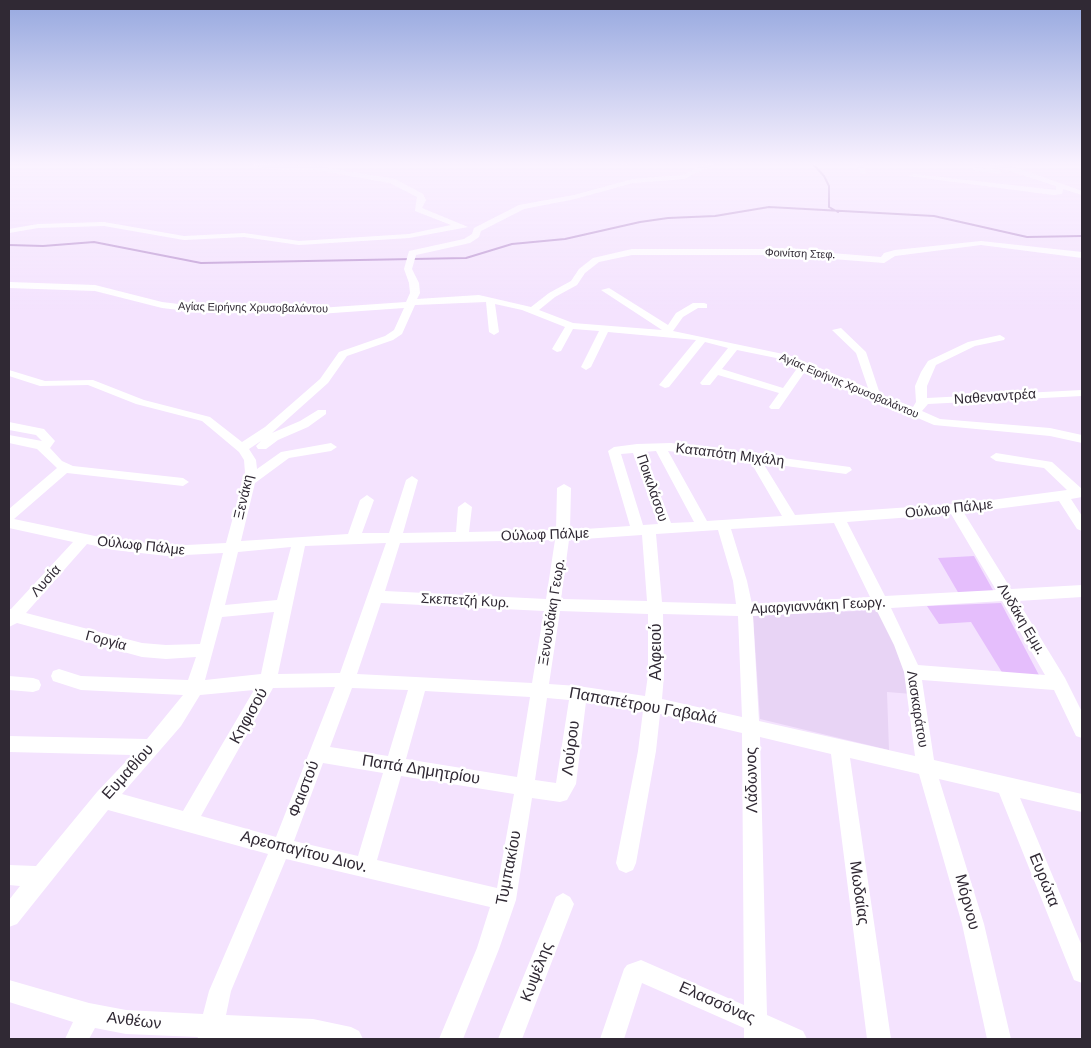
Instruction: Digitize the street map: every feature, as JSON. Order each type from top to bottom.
[{"type":"street","points":[[425,212],[458,226],[477,230],[511,212]]},
{"type":"street","points":[[9,231],[38,226],[104,224],[184,238],[247,235],[299,244],[416,236],[458,226]]},
{"type":"street","points":[[245,452],[324,381],[343,354],[396,335],[411,303],[415,288],[408,271],[409,260],[416,252],[465,241],[475,236],[477,230]]},
{"type":"street","name":"Φοινίτση Στεφ.","points":[[532,311],[555,293],[574,283],[584,269],[596,260],[632,252],[781,252],[884,260],[887,255],[895,253],[981,243],[1082,255]]},
{"type":"street","name":"Αγίας Ειρήνης Χρυσοβαλάντου","points":[[9,285],[95,288],[162,305],[195,309],[235,308],[314,311],[465,297],[490,300],[532,311],[552,321],[570,326],[604,330],[668,331],[782,356],[915,414],[946,424],[1050,432],[1082,439]]},
{"type":"street","points":[[606,290],[668,331],[680,315],[696,305],[704,306]]},
{"type":"street","points":[[490,300],[494,332]]},
{"type":"street","points":[[557,349],[570,326]]},
{"type":"street","points":[[586,367],[604,330]]},
{"type":"street","points":[[837,330],[860,352],[876,397]]},
{"type":"street","points":[[915,414],[922,402],[920,393],[923,380],[932,364],[970,345],[1000,338]]},
{"type":"street","points":[[665,385],[702,339]]},
{"type":"street","points":[[706,383],[734,346]]},
{"type":"street","points":[[775,407],[804,366]]},
{"type":"street","points":[[716,370],[786,392]]},
{"type":"street","points":[[9,372],[44,384],[92,382],[140,402],[206,419],[245,452]]},
{"type":"street","name":"Ναθεναντρέα","points":[[922,402],[1082,393]]},
{"type":"street","points":[[245,452],[304,424],[322,412]]},
{"type":"street","points":[[9,426],[40,432],[49,441],[44,448]]},
{"type":"street","points":[[9,439],[30,442],[44,448],[58,464],[65,468],[183,482]]},
{"type":"street","points":[[659,446],[703,526]]},
{"type":"street","name":"Καταπότη Μιχάλη","points":[[651,529],[614,451],[659,446],[846,470]]},
{"type":"street","points":[[250,480],[285,455],[331,448]]},
{"type":"street","name":"Ποικιλάσου","points":[[637,448],[651,529]]},
{"type":"street","name":"Ξενάκη","points":[[231,548],[250,480],[251,464],[245,452]]},
{"type":"street","points":[[996,457],[1048,465],[1080,493]]},
{"type":"street","points":[[754,458],[791,520]]},
{"type":"street","points":[[9,516],[65,468]]},
{"type":"street","name":"Φαιστού","points":[[210,1033],[224,980],[281,848],[346,681],[376,597],[412,480]]},
{"type":"street","points":[[564,488],[564,535]]},
{"type":"street","name":"Ούλωφ Πάλμε","points":[[9,524],[83,540],[167,551],[353,538],[564,535],[955,510],[1080,493]]},
{"type":"street","points":[[1062,494],[1082,526]]},
{"type":"street","points":[[353,538],[367,500]]},
{"type":"street","points":[[462,537],[465,507]]},
{"type":"street","name":"Λυδάκη Εμμ.","points":[[955,510],[1059,683],[1082,730]]},
{"type":"street","name":"Λασκαράτου","points":[[838,517],[912,672],[926,768]]},
{"type":"street","name":"Λάδωνος","points":[[723,524],[740,581],[745,610],[751,727],[757,1030]]},
{"type":"street","name":"Αλφειού","points":[[626,863],[654,705],[657,648],[651,529]]},
{"type":"street","name":"Ξενουδάκη Γεωρ.","points":[[540,690],[564,535]]},
{"type":"street","name":"Λυσία","points":[[10,617],[83,540]]},
{"type":"street","name":"Κηφισού","points":[[187,822],[217,773],[268,681],[283,605],[299,542]]},
{"type":"street","name":"Ευμαθίου","points":[[9,916],[104,799],[175,720],[195,688],[231,548]]},
{"type":"street","name":"Αμαργιαννάκη Γεωργ.","points":[[554,605],[745,610],[881,604],[1082,591]]},
{"type":"street","name":"Σκεπετζή Κυρ.","points":[[376,597],[554,605]]},
{"type":"street","points":[[216,612],[283,605]]},
{"type":"street","name":"Γοργία","points":[[10,617],[142,650],[166,652],[206,650]]},
{"type":"street","points":[[912,672],[1059,683]]},
{"type":"street","name":"Παπαπέτρου Γαβαλά","points":[[59,676],[81,683],[195,688],[268,681],[346,681],[419,682],[578,693],[654,705],[1082,803]]},
{"type":"street","points":[[364,868],[419,682]]},
{"type":"street","points":[[9,683],[33,685]]},
{"type":"street","name":"Τυμπακίου","points":[[451,1039],[485,958],[505,900],[540,690]]},
{"type":"street","name":"Λούρου","points":[[524,788],[554,794],[565,789],[578,693]]},
{"type":"street","points":[[9,744],[151,747]]},
{"type":"street","name":"Μωδαίας","points":[[839,747],[880,1039]]},
{"type":"street","name":"Παπά Δημητρίου","points":[[317,753],[394,764],[524,788]]},
{"type":"street","name":"Μόρνου","points":[[926,768],[971,916],[999,1039]]},
{"type":"street","name":"Ευρώτα","points":[[1006,787],[1082,972]]},
{"type":"street","name":"Αρεοπαγίτου Διον.","points":[[104,799],[281,848],[505,900]]},
{"type":"street","points":[[9,875],[41,877]]},
{"type":"street","name":"Κυψέλης","points":[[510,1039],[563,904]]},
{"type":"street","name":"Ελασσόνας","points":[[612,1039],[632,977],[638,971],[651,974],[757,1030],[795,1039]]},
{"type":"street","name":"Ανθέων","points":[[9,991],[89,1015],[140,1024],[210,1033],[313,1031],[352,1039]]},
{"type":"street","points":[[77,1039],[89,1015]]},
{"type":"shaded area","points":[[974,556],[994,592],[959,594],[938,558]]},
{"type":"shaded area","points":[[1001,603],[1040,677],[1003,674],[971,622],[939,624],[927,606]]},
{"type":"shaded area","points":[[878,610],[907,671],[912,694],[887,692],[889,750],[760,719],[753,616]]},
{"type":"waterway","points":[[9,245],[43,246],[94,242],[201,263],[466,258],[512,244],[565,239],[640,222],[668,218],[715,216],[740,212]]},
{"type":"waterway","points":[[859,212],[934,216],[1027,237],[1082,236]]}]
